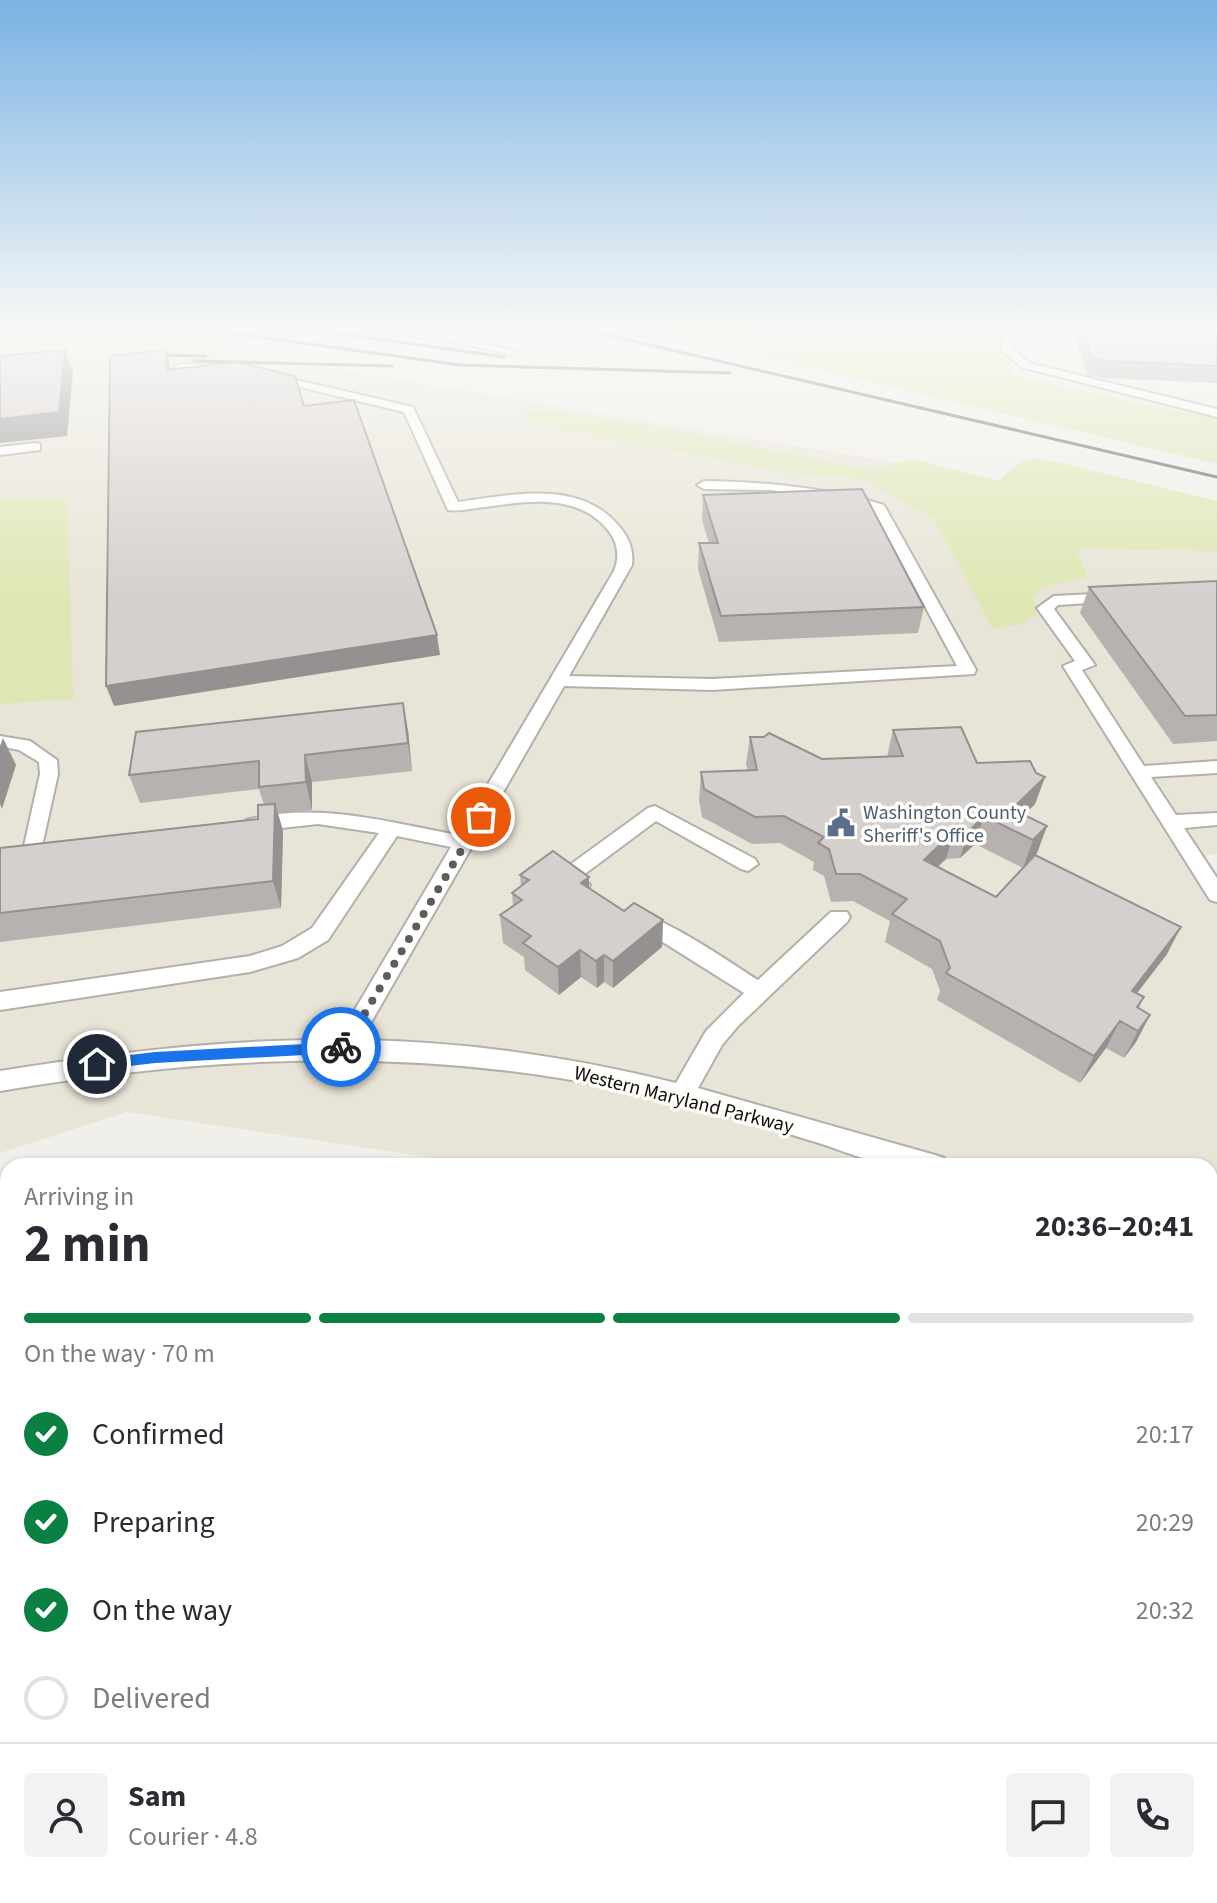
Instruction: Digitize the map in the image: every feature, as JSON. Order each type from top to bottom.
[{"type":"street","points":[[345,1047],[560,681],[628,558],[627,549],[608,518],[595,509],[565,500],[531,499],[453,507],[413,420]]},
{"type":"street","points":[[0,451],[35,447]]},
{"type":"street","points":[[560,681],[589,684],[721,683],[968,670],[879,508],[851,499],[828,498],[772,486],[704,485]]},
{"type":"street","points":[[1128,597],[1054,601],[1045,608],[1087,665],[1071,666],[1217,895]]},
{"type":"street","points":[[0,741],[24,745],[48,760],[41,849],[11,852]]},
{"type":"street","points":[[1139,772],[1217,767]]},
{"type":"street","points":[[748,864],[655,812],[567,877],[674,938],[759,992]]},
{"type":"street","points":[[234,827],[318,818],[466,843]]},
{"type":"street","points":[[1171,822],[1217,819]]},
{"type":"street","points":[[0,1001],[250,964],[290,952],[320,934],[392,829]]},
{"type":"street","points":[[682,1094],[714,1038],[839,917]]},
{"type":"street","name":"Western Maryland Parkway","points":[[0,1081],[155,1057],[345,1047],[518,1063],[612,1077],[907,1158]]},
{"type":"shaded area","points":[[0,420],[640,420],[905,464],[1217,524],[1217,854],[1193,857],[1217,903],[1217,1158],[435,1158],[127,1112],[0,1153]]},
{"type":"green space","points":[[613,420],[871,470],[912,459],[999,481],[1013,468],[1031,459],[1057,462],[1217,501],[1217,551],[1076,549],[1088,577],[1042,587],[1033,599],[1037,614],[1020,624],[993,629],[934,519],[862,479],[789,473],[526,422]]},
{"type":"green space","points":[[1030,420],[1217,420],[1217,464]]},
{"type":"green space","points":[[57,498],[67,502],[73,699],[0,704],[0,500]]},
{"type":"building","points":[[109,420],[361,420],[437,635],[106,686]]},
{"type":"building","points":[[862,489],[924,607],[721,616],[699,543],[718,543],[703,495]]},
{"type":"building","points":[[1217,581],[1217,715],[1185,716],[1089,587]]},
{"type":"building","points":[[403,703],[408,743],[305,755],[306,782],[259,787],[259,761],[129,775],[136,732]]},
{"type":"building","points":[[961,727],[977,763],[1030,761],[1036,773],[1045,777],[1012,809],[1047,826],[1033,840],[984,816],[969,831],[954,831],[924,860],[996,897],[1035,855],[1181,927],[1132,991],[1144,997],[1137,1007],[1150,1015],[1138,1031],[1120,1021],[1094,1056],[946,973],[950,968],[940,941],[892,914],[907,899],[860,874],[836,874],[829,849],[818,843],[824,837],[784,816],[755,817],[704,789],[701,772],[757,770],[750,737],[764,737],[769,733],[822,759],[903,756],[893,730]]},
{"type":"building","points":[[275,804],[273,881],[0,913],[0,848],[258,819],[258,805]]},
{"type":"building","points":[[553,851],[589,877],[581,883],[624,911],[634,903],[663,920],[613,961],[604,955],[596,961],[580,950],[558,967],[523,943],[531,936],[500,915],[522,900],[512,893],[529,880],[520,875]]},
{"type":"railway","points":[[971,420],[1217,477]]},
{"type":"way so far","points":[[341,1047],[345,1047],[389,975],[481,817]]},
{"type":"place","name":"Washington County Sheriff's Office","points":[[841,823]]},
{"type":"route","points":[[97,1064],[155,1057],[341,1047]]}]
